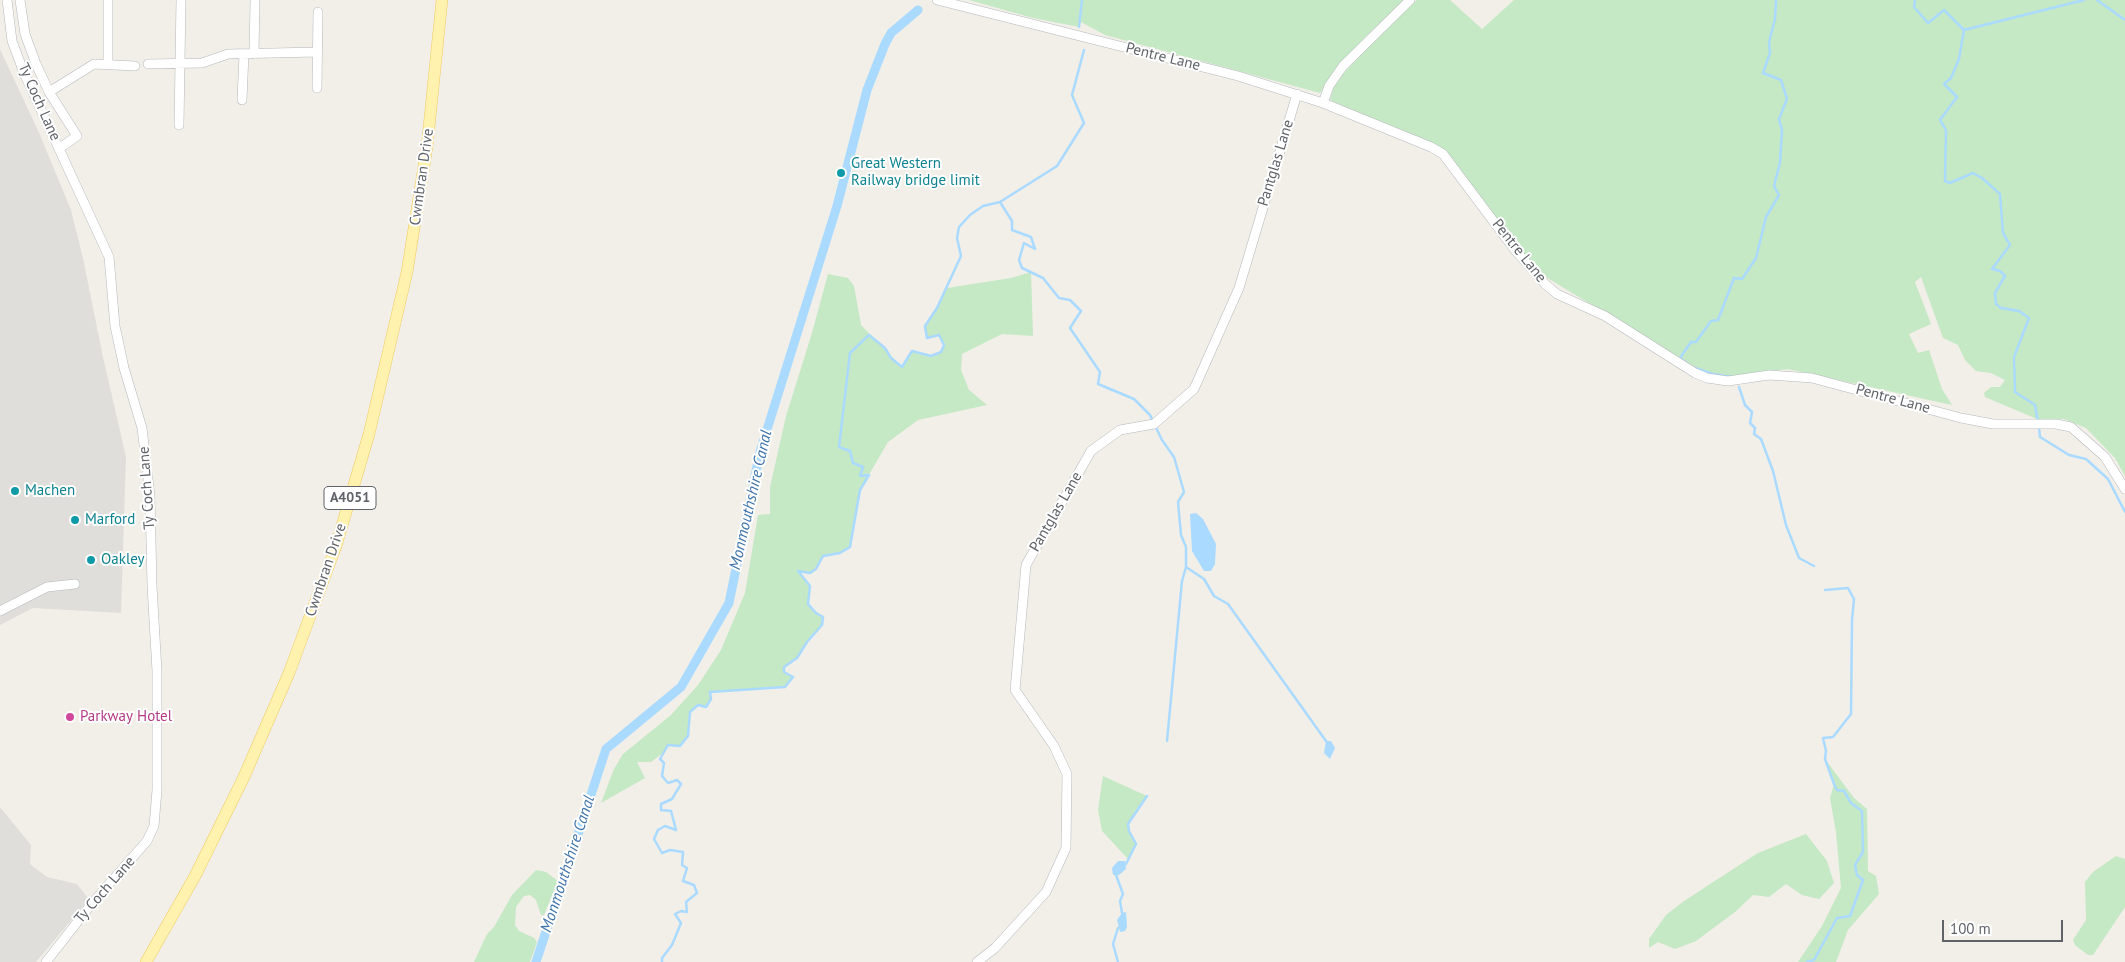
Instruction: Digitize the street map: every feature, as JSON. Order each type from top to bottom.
[{"type":"main road","name":"Cwmbran Drive","points":[[146,962],[195,876],[243,779],[289,674],[336,546],[369,434],[407,272],[427,147],[442,0]]},
{"type":"street","name":"Ty Coch Lane","points":[[7,0],[12,41],[109,257],[115,326],[124,368],[142,428],[150,496],[152,586],[157,671],[157,790],[154,826],[147,841],[89,907],[46,962]]},
{"type":"street","points":[[20,0],[25,34],[49,92],[77,136],[60,148]]},
{"type":"street","points":[[108,0],[108,64]]},
{"type":"street","points":[[179,125],[181,0]]},
{"type":"street","points":[[254,54],[255,0]]},
{"type":"street","name":"Pentre Lane","points":[[937,0],[1193,64],[1296,94],[1410,138],[1443,154],[1515,250],[1545,284],[1557,294],[1605,316],[1696,373],[1720,381],[1769,375],[1812,378],[1961,418],[1993,424],[2027,426],[2056,424],[2071,428],[2105,457],[2125,489]]},
{"type":"street","points":[[1323,103],[1329,86],[1344,66],[1410,0]]},
{"type":"street","points":[[317,88],[318,12]]},
{"type":"street","points":[[148,64],[202,63],[223,55],[318,52]]},
{"type":"street","points":[[242,100],[244,54]]},
{"type":"street","points":[[49,92],[88,67],[108,64],[134,66]]},
{"type":"street","name":"Pantglas Lane","points":[[976,962],[995,948],[1046,892],[1066,848],[1067,774],[1054,746],[1015,690],[1026,565],[1091,451],[1120,430],[1154,424],[1194,389],[1239,288],[1296,94]]},
{"type":"street","points":[[0,611],[42,589],[62,584],[75,584]]},
{"type":"shaded area","points":[[0,49],[40,135],[71,210],[126,457],[121,613],[33,608],[0,625]]},
{"type":"shaded area","points":[[0,807],[31,845],[30,864],[47,877],[77,884],[89,899],[36,962],[0,962]]},
{"type":"green space","points":[[969,0],[1404,0],[1366,36],[1320,93],[1105,35],[1081,22],[1079,27],[1033,18]]},
{"type":"green space","points":[[1417,0],[1450,0],[1482,29],[1514,0],[2125,0],[2125,476],[2115,458],[2086,428],[2064,419],[2037,419],[1985,397],[1984,393],[1991,387],[2000,387],[2005,380],[1991,373],[1976,371],[1965,360],[1958,345],[1943,338],[1921,277],[1915,282],[1931,324],[1909,334],[1918,353],[1929,350],[1942,389],[1952,405],[1788,369],[1732,377],[1713,374],[1693,367],[1549,279],[1529,261],[1448,155],[1435,144],[1380,123],[1330,100],[1333,88],[1343,74],[1378,36]]},
{"type":"green space","points":[[1031,272],[1033,336],[1002,334],[962,354],[961,370],[969,390],[987,405],[918,420],[888,442],[860,490],[850,547],[840,553],[823,556],[816,569],[810,573],[799,572],[810,586],[808,604],[816,613],[823,617],[822,625],[807,642],[797,658],[784,667],[784,672],[793,677],[785,687],[710,692],[711,699],[706,707],[698,705],[690,712],[688,736],[680,746],[668,745],[664,752],[651,762],[637,762],[645,778],[601,803],[614,769],[623,754],[671,715],[698,685],[721,650],[745,593],[758,515],[770,514],[770,487],[786,416],[828,274],[848,278],[854,286],[861,325],[902,367],[912,351],[931,356],[941,352],[944,345],[939,335],[927,338],[925,326],[947,288],[1011,278]]},
{"type":"green space","points":[[1825,759],[1854,798],[1867,809],[1868,871],[1876,876],[1879,894],[1848,930],[1836,962],[1798,962],[1822,926],[1841,888],[1836,832],[1830,798],[1834,784]]},
{"type":"green space","points":[[1103,776],[1147,796],[1129,824],[1129,831],[1136,844],[1129,860],[1102,831],[1098,810]]},
{"type":"green space","points":[[1806,834],[1827,861],[1834,883],[1819,899],[1802,895],[1786,884],[1769,897],[1753,895],[1735,912],[1696,941],[1675,949],[1658,942],[1649,948],[1649,939],[1666,915],[1684,901],[1758,853]]},
{"type":"green space","points":[[2116,856],[2125,859],[2125,907],[2093,955],[2088,955],[2075,945],[2073,940],[2086,920],[2085,882],[2093,872]]},
{"type":"green space","points":[[536,870],[546,872],[558,881],[544,915],[541,915],[536,900],[530,895],[524,896],[516,907],[515,925],[519,931],[534,938],[537,942],[530,962],[474,962],[487,934],[494,927],[512,895]]},
{"type":"water","points":[[1196,513],[1203,519],[1216,544],[1215,564],[1211,571],[1204,571],[1192,551],[1190,514]]},
{"type":"water","points":[[1326,741],[1331,741],[1335,748],[1330,759],[1324,753]]},
{"type":"water","points":[[1118,861],[1125,861],[1126,869],[1119,875],[1113,875],[1112,868]]},
{"type":"water","points":[[1126,912],[1127,927],[1125,931],[1120,932],[1117,920],[1122,913]]},
{"type":"waterway","points":[[1079,27],[1082,0]]},
{"type":"waterway","points":[[1688,364],[1680,358],[1691,342],[1696,342],[1711,321],[1718,320],[1734,278],[1742,279],[1756,258],[1766,217],[1779,195],[1774,186],[1780,163],[1782,130],[1779,119],[1787,99],[1781,80],[1763,73],[1770,53],[1769,42],[1775,19],[1776,0]]},
{"type":"waterway","points":[[1915,0],[1914,7],[1928,23],[1944,10],[1964,30],[1959,59],[1951,78],[1944,84],[1957,97],[1940,120],[1946,130],[1945,181],[1950,183],[1973,173],[1982,178],[2000,194],[2003,233],[2010,245],[1992,269],[2000,271],[2005,276],[1995,293],[1996,304],[2001,308],[2019,311],[2029,318],[2014,357],[2015,392],[2035,405],[2038,422]]},
{"type":"waterway","points":[[1964,30],[2084,0]]},
{"type":"waterway","points":[[2097,0],[2125,20]]},
{"type":"waterway","name":"Monmouthshire Canal","points":[[536,962],[606,749],[681,687],[729,603],[760,452],[837,206],[867,90],[891,33],[918,10]]},
{"type":"waterway","points":[[1084,50],[1072,95],[1084,123],[1057,166],[1000,202],[1012,221],[1012,230],[1031,237],[1035,249],[1024,243],[1019,260],[1022,268],[1043,278],[1059,298],[1070,300],[1081,311],[1070,328],[1100,372],[1098,384],[1134,399],[1150,415],[1162,440],[1174,457],[1184,492],[1178,502],[1181,535],[1186,547],[1186,567],[1182,581],[1167,741]]},
{"type":"waterway","points":[[662,962],[662,958],[672,945],[681,923],[675,914],[681,911],[687,912],[686,902],[697,893],[694,885],[683,881],[687,868],[682,865],[683,852],[670,850],[662,853],[654,839],[658,830],[665,826],[676,830],[671,811],[661,810],[661,804],[672,799],[681,784],[677,780],[668,783],[662,776],[664,763],[660,759],[668,745],[680,746],[688,736],[690,712],[698,705],[706,707],[711,699],[710,692],[785,687],[793,677],[784,672],[784,667],[797,658],[807,642],[822,625],[823,617],[816,613],[808,604],[810,586],[798,571],[810,573],[816,569],[823,556],[840,553],[850,547],[860,490],[869,475],[860,476],[863,467],[853,463],[850,451],[839,447],[850,353],[869,335],[885,348],[891,358],[902,367],[912,351],[931,356],[941,352],[944,345],[939,335],[927,338],[925,326],[937,308],[961,256],[957,238],[959,227],[970,215],[983,206],[1000,202]]},
{"type":"waterway","points":[[1695,368],[1713,374],[1732,377]]},
{"type":"waterway","points":[[1739,387],[1745,405],[1752,412],[1750,423],[1755,428],[1754,434],[1761,439],[1773,471],[1786,525],[1799,558],[1814,566]]},
{"type":"waterway","points":[[2039,427],[2040,437],[2069,455],[2086,459],[2108,479],[2125,512]]},
{"type":"waterway","points":[[1186,567],[1204,579],[1214,596],[1228,604],[1326,741]]},
{"type":"waterway","points":[[1807,962],[1814,960],[1837,918],[1850,916],[1863,880],[1857,875],[1855,865],[1863,852],[1862,811],[1851,803],[1844,791],[1837,790],[1825,759],[1826,751],[1823,738],[1833,737],[1851,714],[1854,599],[1848,588],[1825,590]]},
{"type":"waterway","points":[[1126,864],[1136,844],[1129,831],[1128,824],[1147,796]]},
{"type":"waterway","points":[[1116,875],[1123,894],[1120,901],[1122,913]]},
{"type":"waterway","points":[[1118,928],[1113,944],[1118,962]]},
{"type":"place","name":"Great Western Railway bridge limit","points":[[841,173]]},
{"type":"place","name":"Machen","points":[[15,491]]},
{"type":"place","name":"Marford","points":[[75,520]]},
{"type":"place","name":"Oakley","points":[[91,560]]},
{"type":"place","name":"Parkway Hotel","points":[[70,717]]}]
